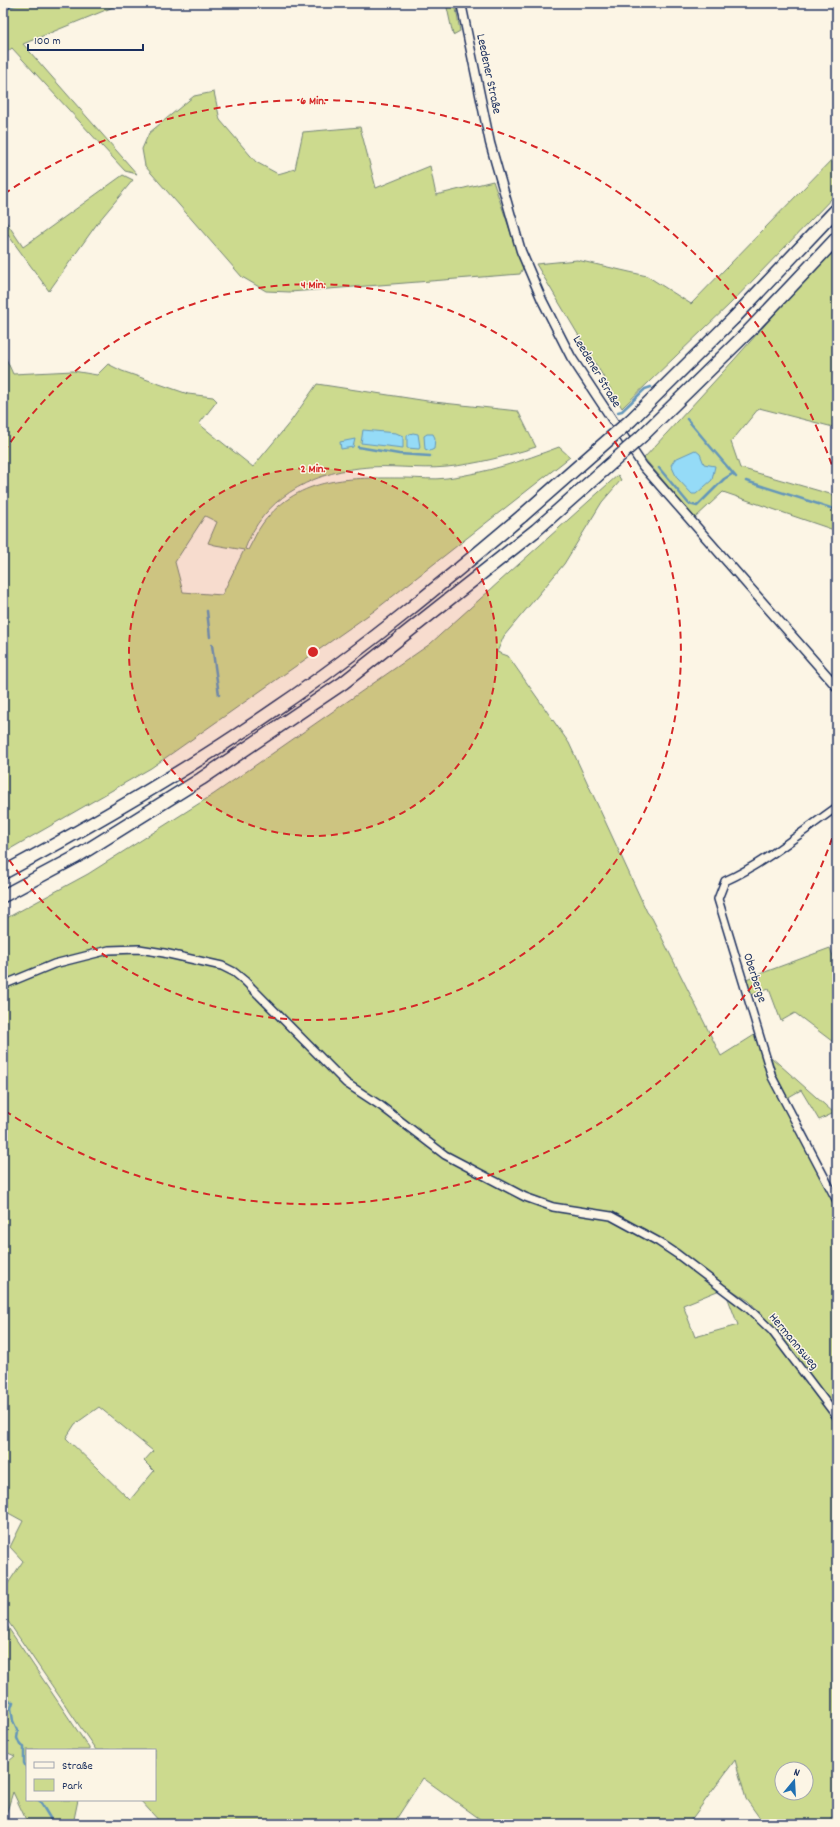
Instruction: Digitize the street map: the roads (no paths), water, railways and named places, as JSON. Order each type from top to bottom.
[{"type":"highway","points":[[3,873],[61,842],[172,775],[280,706],[372,638],[522,516],[631,420],[734,318],[837,209]]},
{"type":"highway","points":[[3,896],[83,853],[201,779],[343,683],[535,531],[642,436],[748,332],[837,238]]},
{"type":"street","name":"Leedener Straße","points":[[461,3],[490,143],[521,251],[542,300],[571,357],[643,466],[837,688]]},
{"type":"street","name":"Oberberge","points":[[837,807],[761,860],[736,876],[725,881],[718,899],[772,1077],[837,1201]]},
{"type":"street","name":"Hermannsweg","points":[[3,985],[54,964],[109,950],[139,949],[164,953],[222,966],[234,972],[245,981],[346,1083],[381,1106],[445,1155],[525,1197],[553,1206],[611,1216],[659,1242],[748,1308],[772,1331],[837,1417]]},
{"type":"water","points":[[363,430],[396,433],[403,436],[403,448],[361,443]]},
{"type":"water","points":[[413,433],[418,434],[419,449],[407,448],[407,435]]},
{"type":"water","points":[[427,434],[433,434],[435,438],[434,449],[430,451],[425,449],[424,436]]},
{"type":"water","points":[[355,439],[353,447],[341,449],[340,442]]},
{"type":"water","points":[[695,450],[700,454],[704,464],[715,466],[712,480],[696,494],[692,494],[677,478],[671,465],[675,459]]},
{"type":"waterway","points":[[3,15],[10,6],[21,3]]},
{"type":"waterway","points":[[618,412],[622,411],[645,389],[651,387]]},
{"type":"waterway","points":[[687,419],[736,477]]},
{"type":"waterway","points":[[358,447],[399,454],[430,456]]},
{"type":"waterway","points":[[659,468],[689,504],[697,506],[724,479],[732,474]]},
{"type":"waterway","points":[[746,481],[837,510]]},
{"type":"waterway","points":[[207,611],[210,637]]},
{"type":"waterway","points":[[212,645],[219,695]]},
{"type":"waterway","points":[[3,1689],[7,1701],[13,1702],[11,1708],[13,1721],[18,1732],[17,1738],[20,1745],[24,1747],[24,1763],[26,1767]]},
{"type":"waterway","points":[[40,1801],[52,1824]]}]
